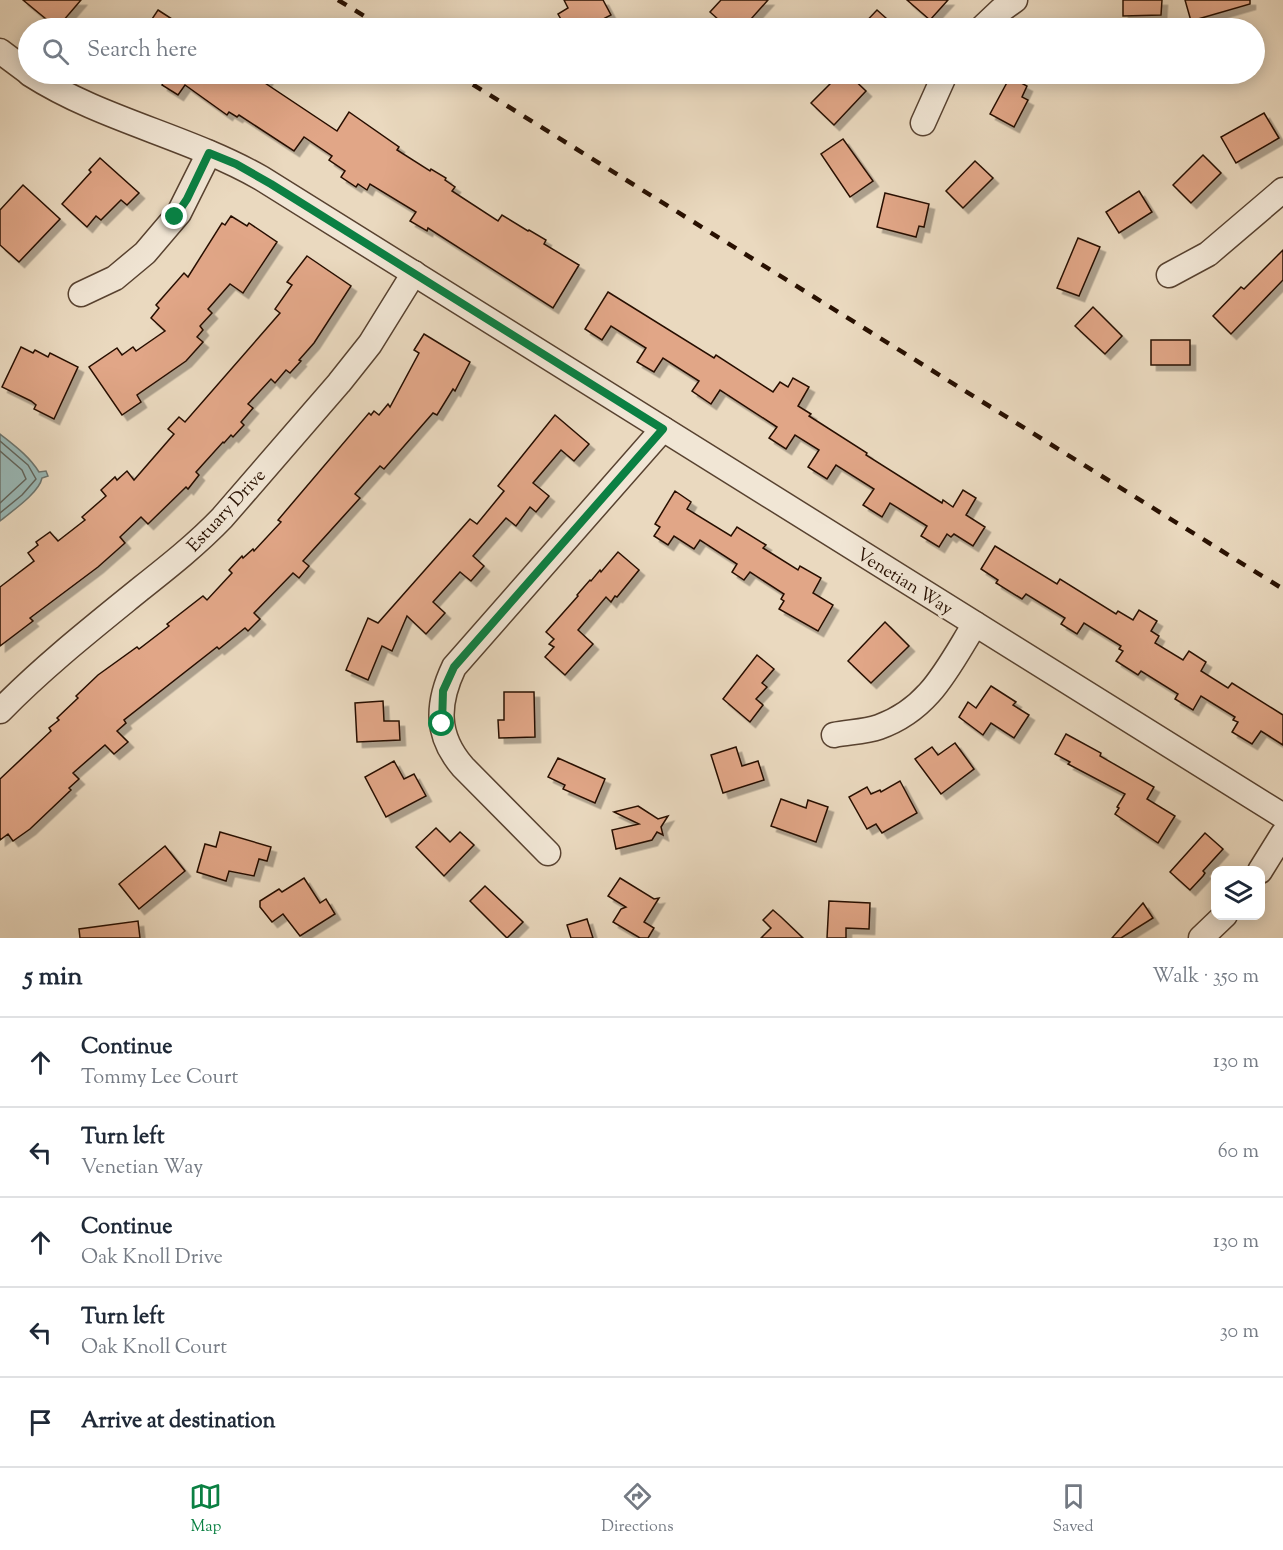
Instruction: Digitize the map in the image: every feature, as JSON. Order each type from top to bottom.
[{"type":"street","points":[[993,18],[1015,0]]},
{"type":"street","name":"Venetian Way","points":[[0,51],[18,65]]},
{"type":"street","name":"Venetian Way","points":[[48,84],[73,98],[209,153],[261,178],[1283,816]]},
{"type":"street","points":[[923,123],[941,84]]},
{"type":"street","points":[[81,294],[115,278],[145,253],[179,213],[209,153]]},
{"type":"street","points":[[1169,275],[1208,254],[1283,190]]},
{"type":"street","name":"Estuary Drive","points":[[0,711],[30,680],[167,569],[222,518],[339,383],[369,344],[414,273]]},
{"type":"street","points":[[548,853],[453,754],[444,735],[442,724],[443,691],[454,667],[663,429]]},
{"type":"street","points":[[834,735],[876,728],[895,720],[919,705],[938,684],[975,624]]},
{"type":"street","points":[[1263,866],[1283,834]]},
{"type":"street","points":[[1201,938],[1220,920]]},
{"type":"water","points":[[0,434],[26,456],[39,472],[46,471],[48,476],[42,478],[31,496],[0,521]]},
{"type":"building","points":[[23,0],[81,0],[66,18],[45,18]]},
{"type":"building","points":[[564,0],[603,0],[611,15],[605,18],[560,18],[558,14],[568,8]]},
{"type":"building","points":[[721,0],[768,0],[752,18],[717,18],[710,12]]},
{"type":"building","points":[[907,0],[948,0],[932,18],[928,18]]},
{"type":"building","points":[[1123,0],[1162,0],[1161,15],[1123,16]]},
{"type":"building","points":[[1185,0],[1250,0],[1250,4],[1201,18],[1190,18]]},
{"type":"building","points":[[158,10],[170,18],[153,18]]},
{"type":"building","points":[[877,10],[886,18],[869,18]]},
{"type":"building","points":[[266,84],[337,131],[349,112],[399,147],[397,150],[430,171],[431,169],[446,178],[445,180],[455,187],[452,191],[498,221],[502,215],[529,230],[546,240],[544,244],[579,265],[553,308],[428,228],[427,231],[410,221],[416,212],[370,184],[367,190],[358,184],[356,187],[341,177],[345,171],[329,160],[332,156],[304,137],[294,151],[239,115],[237,117],[229,112],[227,115],[185,85],[178,95],[162,85]]},
{"type":"building","points":[[830,84],[859,84],[866,91],[834,125],[811,103]]},
{"type":"building","points":[[1006,84],[1027,86],[1022,97],[1028,100],[1014,127],[990,114]]},
{"type":"building","points":[[1264,113],[1279,138],[1236,163],[1221,137]]},
{"type":"building","points":[[843,139],[873,181],[850,197],[821,154]]},
{"type":"building","points":[[1203,155],[1221,173],[1191,203],[1173,185]]},
{"type":"building","points":[[100,158],[139,193],[127,205],[121,200],[101,220],[96,216],[87,227],[62,204],[91,172],[89,170]]},
{"type":"building","points":[[975,161],[993,178],[963,208],[946,191]]},
{"type":"building","points":[[23,185],[60,219],[19,262],[0,245],[0,210]]},
{"type":"building","points":[[1139,191],[1152,212],[1119,233],[1106,212]]},
{"type":"building","points":[[885,193],[929,204],[924,227],[919,226],[916,237],[877,227]]},
{"type":"building","points":[[231,216],[247,226],[249,223],[277,242],[243,293],[230,284],[208,309],[212,313],[200,326],[203,330],[197,337],[203,342],[186,361],[137,395],[141,402],[122,415],[89,367],[117,348],[122,355],[133,347],[136,351],[165,331],[151,318],[159,308],[156,305],[184,273],[188,277],[222,223],[225,225]]},
{"type":"building","points":[[1078,238],[1100,247],[1079,296],[1057,288]]},
{"type":"building","points":[[1283,250],[1283,280],[1231,334],[1213,316],[1241,287],[1244,289]]},
{"type":"building","points":[[307,256],[351,286],[314,343],[299,360],[301,361],[290,373],[286,370],[275,383],[271,379],[248,404],[253,408],[241,422],[244,425],[233,437],[231,435],[223,442],[196,472],[199,475],[188,489],[186,487],[148,524],[141,517],[120,537],[125,543],[98,567],[30,618],[33,621],[0,646],[0,587],[34,561],[28,553],[38,545],[36,542],[50,532],[58,541],[85,520],[82,517],[106,496],[101,490],[115,477],[117,480],[127,471],[134,480],[174,434],[168,429],[179,417],[185,422],[280,313],[275,309],[292,285],[287,282]]},
{"type":"building","points":[[608,292],[714,358],[716,355],[773,392],[780,382],[788,387],[793,378],[809,387],[798,406],[811,414],[809,416],[942,503],[943,500],[953,507],[963,490],[976,498],[966,515],[985,527],[973,546],[954,534],[951,537],[947,534],[939,547],[921,536],[927,526],[890,503],[882,517],[863,505],[874,489],[836,465],[827,479],[808,467],[819,450],[795,435],[786,449],[769,438],[777,427],[720,390],[711,404],[692,391],[699,381],[663,358],[654,372],[637,362],[646,348],[611,326],[602,340],[585,329]]},
{"type":"building","points":[[1093,307],[1122,336],[1105,354],[1075,326]]},
{"type":"building","points":[[424,334],[470,362],[455,391],[453,389],[437,415],[433,413],[384,469],[380,466],[355,494],[360,498],[303,561],[309,566],[299,578],[293,573],[254,613],[260,619],[248,631],[245,628],[219,649],[217,647],[124,720],[126,723],[117,731],[128,742],[114,754],[105,745],[73,773],[79,779],[69,788],[71,790],[30,829],[13,841],[8,834],[0,840],[0,779],[51,731],[49,728],[59,720],[57,718],[98,675],[137,647],[139,649],[203,596],[207,600],[232,573],[229,570],[242,556],[243,558],[253,549],[254,551],[281,522],[278,520],[369,413],[371,415],[374,411],[379,415],[388,404],[390,407],[419,353],[414,350]]},
{"type":"building","points":[[1151,340],[1190,340],[1190,365],[1151,365]]},
{"type":"building","points":[[21,347],[33,353],[35,350],[48,357],[50,353],[78,367],[54,419],[34,409],[36,405],[31,401],[2,387]]},
{"type":"building","points":[[555,415],[589,444],[574,461],[561,450],[533,483],[549,496],[536,512],[530,507],[516,526],[506,518],[473,556],[484,566],[471,581],[460,572],[433,602],[445,613],[426,634],[407,616],[392,651],[382,646],[368,680],[346,670],[368,618],[378,623],[470,519],[477,524],[504,491],[498,486]]},
{"type":"building","points":[[675,491],[691,502],[687,509],[731,536],[737,527],[766,545],[763,548],[798,570],[800,566],[821,578],[813,593],[833,605],[818,631],[779,609],[784,601],[781,599],[784,594],[750,572],[744,580],[732,572],[737,564],[700,540],[694,549],[674,536],[668,545],[654,536],[660,527],[655,524]]},
{"type":"building","points":[[995,546],[1057,584],[1060,579],[1116,614],[1118,611],[1133,620],[1139,610],[1157,621],[1151,631],[1159,636],[1155,643],[1183,660],[1189,651],[1206,662],[1201,671],[1228,688],[1232,683],[1283,715],[1283,745],[1261,731],[1252,744],[1232,732],[1238,722],[1233,720],[1235,717],[1201,696],[1193,710],[1175,699],[1178,694],[1141,671],[1138,675],[1116,661],[1123,651],[1119,649],[1121,646],[1084,623],[1077,634],[1061,624],[1065,618],[1026,594],[1022,599],[996,583],[998,580],[981,569]]},
{"type":"building","points":[[618,552],[639,570],[611,602],[606,597],[578,630],[593,644],[565,675],[545,657],[554,647],[549,644],[554,639],[546,632],[590,580],[600,570],[601,572]]},
{"type":"building","points":[[885,622],[909,646],[871,683],[848,661]]},
{"type":"building","points":[[757,655],[774,669],[762,683],[767,687],[756,699],[763,705],[750,722],[723,699]]},
{"type":"building","points":[[991,686],[1016,702],[1013,705],[1029,715],[1014,738],[991,723],[983,735],[959,717],[968,702],[976,708]]},
{"type":"building","points":[[504,692],[534,692],[535,737],[499,738],[498,720],[504,720]]},
{"type":"building","points":[[383,701],[384,721],[399,721],[400,740],[357,742],[355,703]]},
{"type":"building","points":[[1066,734],[1154,787],[1147,799],[1175,816],[1158,843],[1115,814],[1125,794],[1068,764],[1070,762],[1055,754]]},
{"type":"building","points":[[955,743],[974,769],[941,794],[915,759],[932,747],[938,755]]},
{"type":"building","points":[[736,747],[742,766],[758,761],[764,780],[723,793],[711,755]]},
{"type":"building","points":[[558,758],[605,779],[595,803],[563,789],[565,785],[548,777]]},
{"type":"building","points":[[394,761],[404,779],[414,774],[426,796],[386,817],[365,777]]},
{"type":"building","points":[[900,781],[917,813],[882,833],[876,824],[867,829],[849,797],[867,787],[871,794],[880,790],[881,792]]},
{"type":"building","points":[[781,799],[806,808],[808,800],[828,807],[816,842],[771,826]]},
{"type":"building","points":[[638,806],[658,819],[668,816],[661,827],[663,835],[657,832],[652,840],[616,849],[612,830],[639,824],[614,812]]},
{"type":"building","points":[[436,828],[450,842],[460,832],[474,845],[444,876],[416,847]]},
{"type":"building","points":[[220,832],[271,847],[267,861],[259,859],[254,876],[229,871],[226,881],[197,872],[205,844],[216,847]]},
{"type":"building","points":[[1205,833],[1223,849],[1190,890],[1170,872]]},
{"type":"building","points":[[165,846],[185,871],[139,909],[119,884]]},
{"type":"building","points":[[304,878],[320,903],[326,899],[335,914],[300,936],[283,914],[272,922],[260,907],[260,901],[279,889],[282,892]]},
{"type":"building","points":[[620,878],[654,899],[659,898],[644,922],[654,928],[648,938],[640,938],[613,922],[621,909],[626,907],[608,896]]},
{"type":"building","points":[[485,886],[523,922],[507,938],[470,901]]},
{"type":"building","points":[[829,901],[870,903],[869,929],[846,928],[846,938],[827,938]]},
{"type":"building","points":[[1143,903],[1153,918],[1121,938],[1112,938]]},
{"type":"building","points":[[773,910],[803,938],[761,938],[771,928],[763,920]]},
{"type":"building","points":[[587,919],[593,938],[571,938],[567,925]]},
{"type":"building","points":[[138,921],[140,938],[80,938],[79,929]]},
{"type":"railway","points":[[338,0],[368,18]]},
{"type":"railway","points":[[472,84],[1283,589]]},
{"type":"route","points":[[175,217],[187,199],[209,153],[222,158],[271,184],[663,429],[454,667],[443,691],[442,724]]}]
